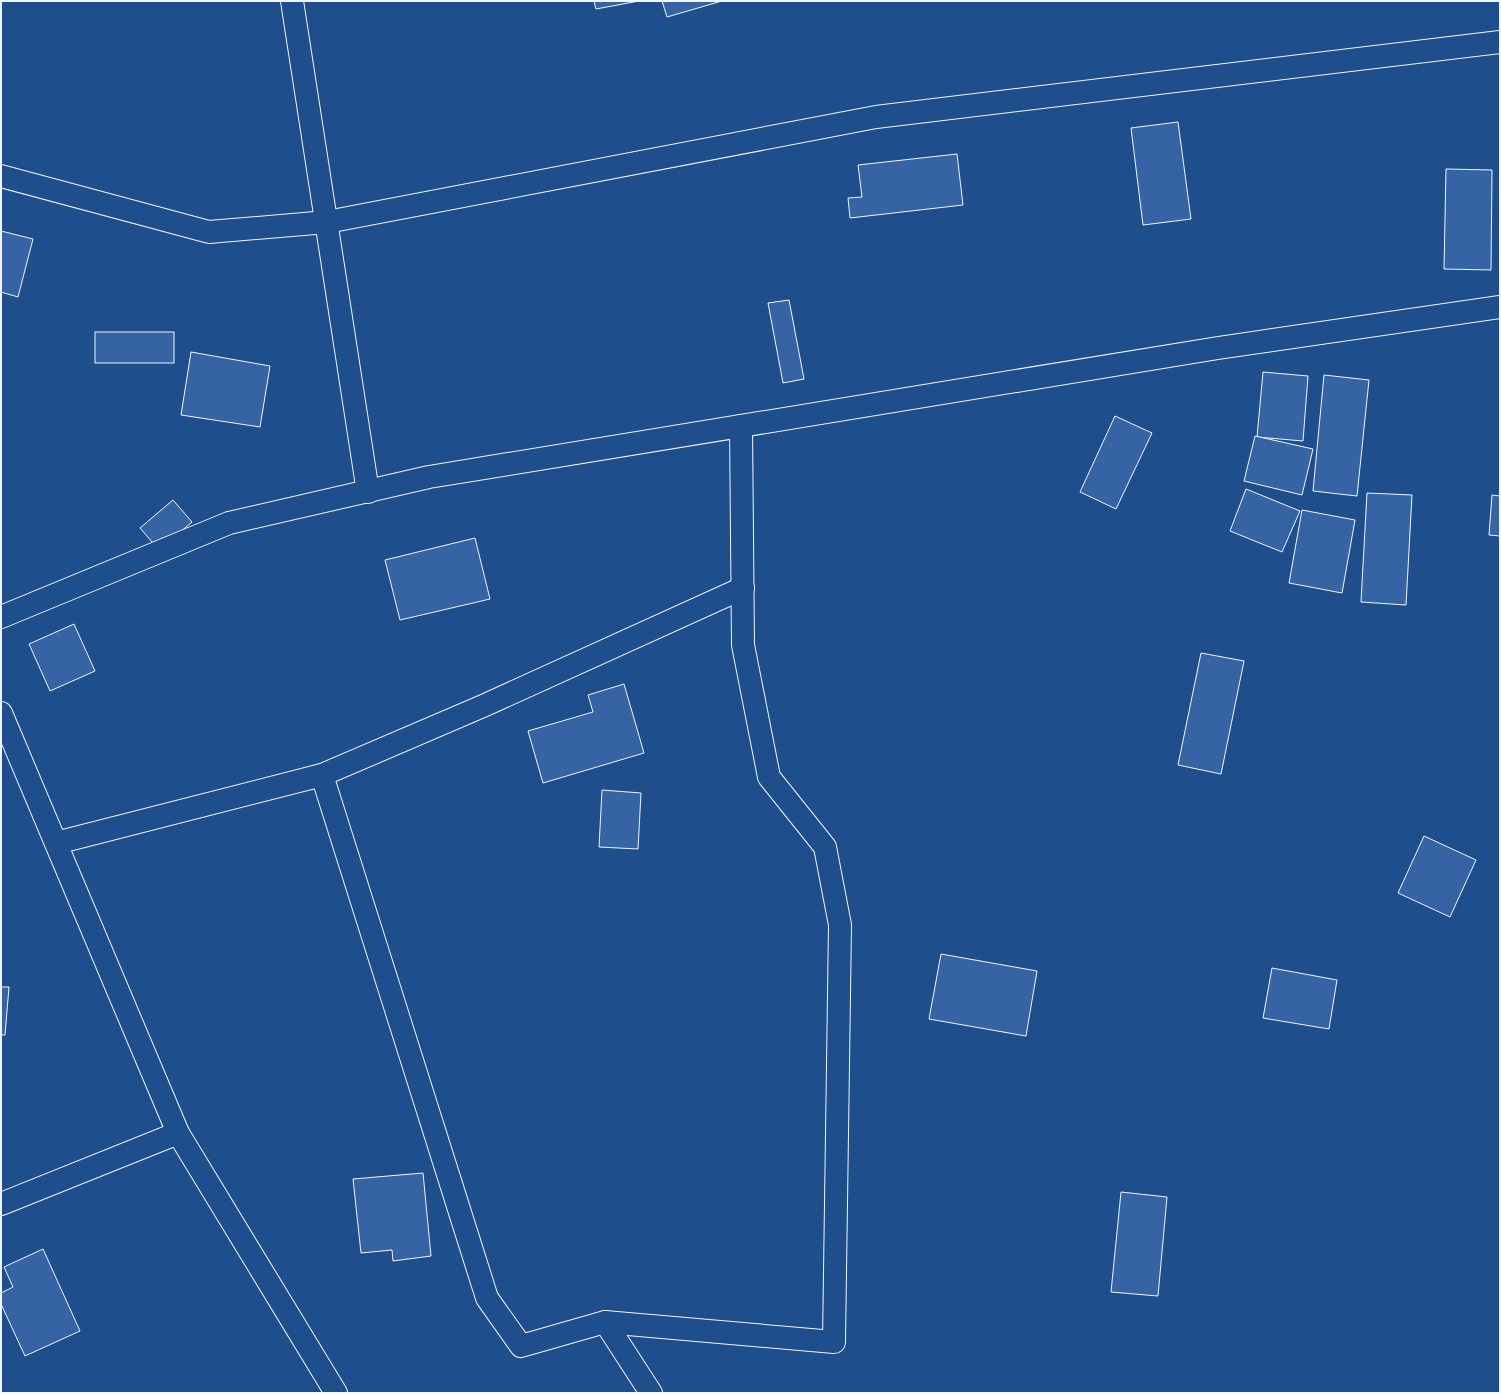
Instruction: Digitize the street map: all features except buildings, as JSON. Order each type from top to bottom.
[{"type":"street","points":[[288,2],[327,222],[368,492]]},
{"type":"street","points":[[1,176],[209,232],[327,222],[876,117],[1500,42]]},
{"type":"street","points":[[1,617],[229,523],[429,477],[1218,348],[1500,307]]},
{"type":"street","points":[[322,775],[487,1298],[520,1346],[605,1322],[834,1342],[840,925],[825,847],[769,777],[743,645],[741,426]]},
{"type":"street","points":[[56,843],[322,775],[483,706],[743,588]]},
{"type":"street","points":[[1,713],[178,1133],[336,1393]]},
{"type":"street","points":[[1,1204],[178,1133]]},
{"type":"street","points":[[605,1322],[651,1393]]}]
